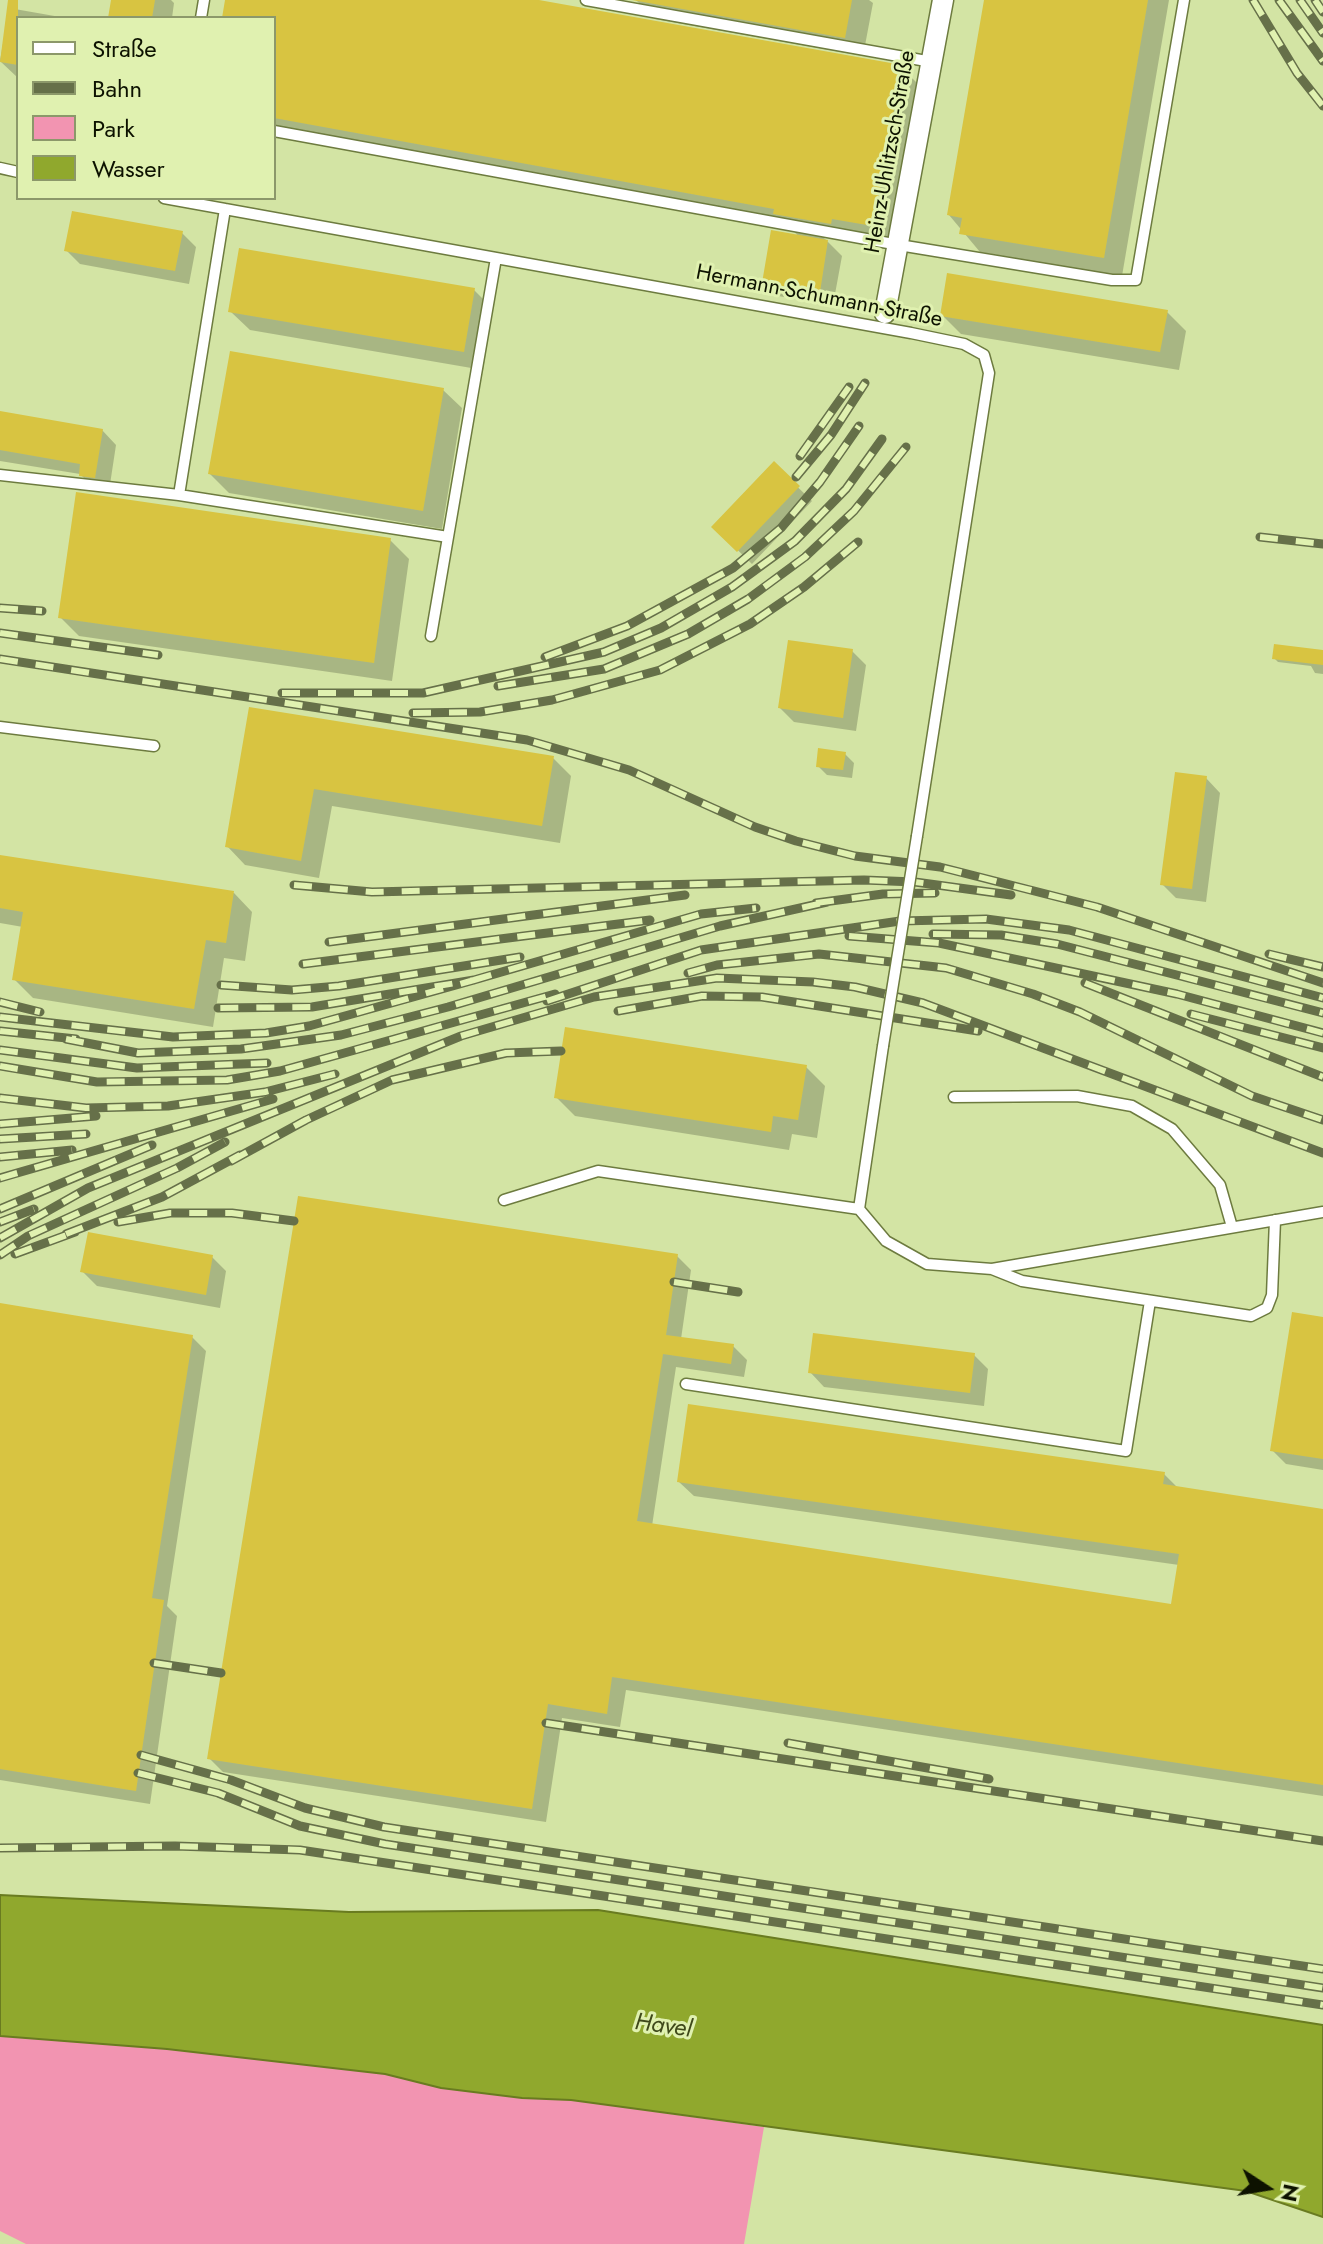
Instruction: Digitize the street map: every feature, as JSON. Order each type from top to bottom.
[{"type":"street","name":"Heinz-Uhlitzsch-Straße","points":[[885,313],[943,0]]},
{"type":"lane","points":[[586,0],[932,62]]},
{"type":"lane","points":[[276,131],[899,245],[1112,280],[1136,280],[1184,0]]},
{"type":"lane","points":[[0,171],[15,171]]},
{"type":"lane","name":"Hermann-Schumann-Straße","points":[[175,200],[911,333],[964,344],[984,355],[989,373],[859,1209]]},
{"type":"lane","points":[[179,495],[225,209]]},
{"type":"lane","points":[[431,636],[496,258]]},
{"type":"lane","points":[[0,475],[179,495],[448,537]]},
{"type":"lane","points":[[0,727],[154,746]]},
{"type":"lane","points":[[954,1097],[1077,1096],[1132,1106],[1172,1129],[1220,1185],[1232,1227]]},
{"type":"lane","points":[[504,1200],[598,1171],[859,1209],[886,1241],[927,1264],[992,1269],[1323,1212]]},
{"type":"lane","points":[[992,1269],[1022,1281],[1251,1316],[1267,1308],[1272,1295],[1275,1220]]},
{"type":"lane","points":[[686,1384],[1126,1451],[1150,1301]]},
{"type":"green space","points":[[0,2036],[167,2049],[385,2074],[441,2088],[522,2098],[571,2100],[764,2127],[744,2244],[26,2244],[0,2231]]},
{"type":"water","name":"Havel","points":[[0,1895],[349,1912],[598,1910],[1323,2025],[1323,2217],[1246,2191],[571,2100],[522,2098],[441,2088],[385,2074],[167,2049],[0,2036]]},
{"type":"building","points":[[8,0],[18,0],[16,65],[0,62]]},
{"type":"building","points":[[111,0],[155,0],[152,16],[108,16]]},
{"type":"building","points":[[225,0],[539,0],[902,65],[873,226],[832,219],[831,224],[773,214],[774,209],[276,118],[276,16],[222,16]]},
{"type":"building","points":[[632,0],[852,0],[845,38]]},
{"type":"building","points":[[984,0],[1148,0],[1104,258],[959,234],[962,218],[947,215]]},
{"type":"building","points":[[72,211],[183,231],[175,271],[64,251]]},
{"type":"building","points":[[771,230],[828,240],[820,292],[762,283]]},
{"type":"building","points":[[239,248],[475,288],[464,352],[228,312]]},
{"type":"building","points":[[947,273],[1168,310],[1160,352],[940,316]]},
{"type":"building","points":[[230,351],[444,388],[423,511],[208,474]]},
{"type":"building","points":[[0,411],[103,429],[95,478],[79,476],[80,464],[0,450]]},
{"type":"building","points":[[774,461],[800,486],[737,552],[711,527]]},
{"type":"building","points":[[76,492],[391,538],[374,663],[58,618]]},
{"type":"building","points":[[788,640],[853,649],[843,718],[778,708]]},
{"type":"building","points":[[1274,644],[1323,650],[1323,665],[1272,659]]},
{"type":"building","points":[[249,707],[554,756],[542,826],[314,789],[301,861],[225,847]]},
{"type":"building","points":[[818,748],[846,752],[843,770],[816,767]]},
{"type":"building","points":[[1175,772],[1207,776],[1192,889],[1160,885]]},
{"type":"building","points":[[0,855],[234,891],[226,943],[206,940],[194,1009],[12,980],[23,912],[0,908]]},
{"type":"building","points":[[565,1027],[807,1065],[798,1120],[773,1116],[771,1132],[554,1098]]},
{"type":"building","points":[[298,1196],[678,1254],[666,1335],[734,1344],[731,1364],[663,1354],[637,1521],[1171,1604],[1179,1554],[677,1482],[688,1404],[1165,1472],[1163,1484],[1323,1509],[1323,1785],[612,1677],[607,1714],[548,1704],[532,1809],[207,1759]]},
{"type":"building","points":[[88,1232],[213,1255],[206,1295],[80,1272]]},
{"type":"building","points":[[0,1303],[193,1335],[152,1598],[164,1600],[136,1791],[0,1769]]},
{"type":"building","points":[[1292,1312],[1323,1317],[1323,1459],[1270,1451]]},
{"type":"building","points":[[813,1333],[975,1353],[970,1393],[808,1373]]},
{"type":"railway","points":[[1253,0],[1297,73],[1323,106]]},
{"type":"railway","points":[[1279,0],[1323,61]]},
{"type":"railway","points":[[1300,0],[1323,33]]},
{"type":"railway","points":[[1315,0],[1323,12]]},
{"type":"railway","points":[[796,477],[831,435],[865,383]]},
{"type":"railway","points":[[800,456],[849,387]]},
{"type":"railway","points":[[545,657],[627,626],[733,568],[781,528],[820,482],[859,426]]},
{"type":"railway","points":[[282,693],[423,693],[604,652],[661,628],[732,587],[795,541],[846,489],[882,439]]},
{"type":"railway","points":[[498,686],[604,669],[688,634],[748,599],[805,557],[854,511],[906,447]]},
{"type":"railway","points":[[1260,537],[1323,544]]},
{"type":"railway","points":[[413,713],[480,712],[552,700],[660,670],[750,624],[804,587],[858,542]]},
{"type":"railway","points":[[0,608],[42,611]]},
{"type":"railway","points":[[0,633],[158,655]]},
{"type":"railway","points":[[0,659],[527,740],[629,770],[755,827],[796,841],[855,856],[940,867],[1097,907],[1323,983]]},
{"type":"railway","points":[[294,885],[372,892],[864,880],[915,882],[1011,895]]},
{"type":"railway","points":[[816,903],[883,894],[935,893]]},
{"type":"railway","points":[[329,942],[685,895]]},
{"type":"railway","points":[[66,1039],[138,1053],[241,1049],[341,1035],[448,1007],[720,926],[827,902]]},
{"type":"railway","points":[[474,980],[701,914],[756,908]]},
{"type":"railway","points":[[547,1001],[701,950],[900,921],[986,919],[1069,930],[1323,998]]},
{"type":"railway","points":[[303,964],[650,920]]},
{"type":"railway","points":[[933,934],[1001,935],[1057,944],[1323,1013]]},
{"type":"railway","points":[[849,936],[939,943],[1177,994],[1323,1033]]},
{"type":"railway","points":[[688,973],[717,965],[819,954],[946,968],[1033,994],[1080,1012],[1252,1096],[1323,1120]]},
{"type":"railway","points":[[1269,954],[1323,967]]},
{"type":"railway","points":[[221,985],[292,990],[339,986],[520,957]]},
{"type":"railway","points":[[0,1238],[88,1188],[461,1036],[594,997],[717,978],[855,987],[923,1003],[1323,1153]]},
{"type":"railway","points":[[0,1017],[173,1037],[266,1033],[309,1026],[474,980],[312,1007],[218,1008]]},
{"type":"railway","points":[[1085,983],[1323,1077]]},
{"type":"railway","points":[[0,1066],[97,1082],[227,1080],[280,1071],[555,994]]},
{"type":"railway","points":[[618,1011],[702,996],[762,997],[978,1031]]},
{"type":"railway","points":[[0,1002],[40,1012]]},
{"type":"railway","points":[[1191,1014],[1323,1048]]},
{"type":"railway","points":[[0,1031],[76,1039]]},
{"type":"railway","points":[[0,1050],[137,1068],[267,1063]]},
{"type":"railway","points":[[231,1161],[306,1120],[392,1080],[506,1053],[561,1051]]},
{"type":"railway","points":[[0,1098],[86,1108],[168,1106],[265,1092],[335,1074]]},
{"type":"railway","points":[[0,1178],[273,1099]]},
{"type":"railway","points":[[0,1124],[96,1116]]},
{"type":"railway","points":[[0,1139],[86,1134]]},
{"type":"railway","points":[[0,1255],[28,1236],[177,1168],[225,1142]]},
{"type":"railway","points":[[0,1209],[152,1145]]},
{"type":"railway","points":[[0,1157],[72,1150]]},
{"type":"railway","points":[[66,1234],[162,1197],[240,1155]]},
{"type":"railway","points":[[0,1222],[34,1209]]},
{"type":"railway","points":[[118,1222],[170,1213],[232,1213],[294,1221]]},
{"type":"railway","points":[[15,1254],[75,1232]]},
{"type":"railway","points":[[674,1282],[738,1292]]},
{"type":"railway","points":[[154,1663],[221,1673]]},
{"type":"railway","points":[[546,1723],[1323,1841]]},
{"type":"railway","points":[[788,1743],[989,1779]]},
{"type":"railway","points":[[141,1755],[231,1780],[305,1808],[384,1827],[1323,1969]]},
{"type":"railway","points":[[138,1773],[218,1793],[300,1826],[385,1844],[1323,1988]]},
{"type":"railway","points":[[0,1848],[175,1846],[300,1850],[1323,2005]]}]
